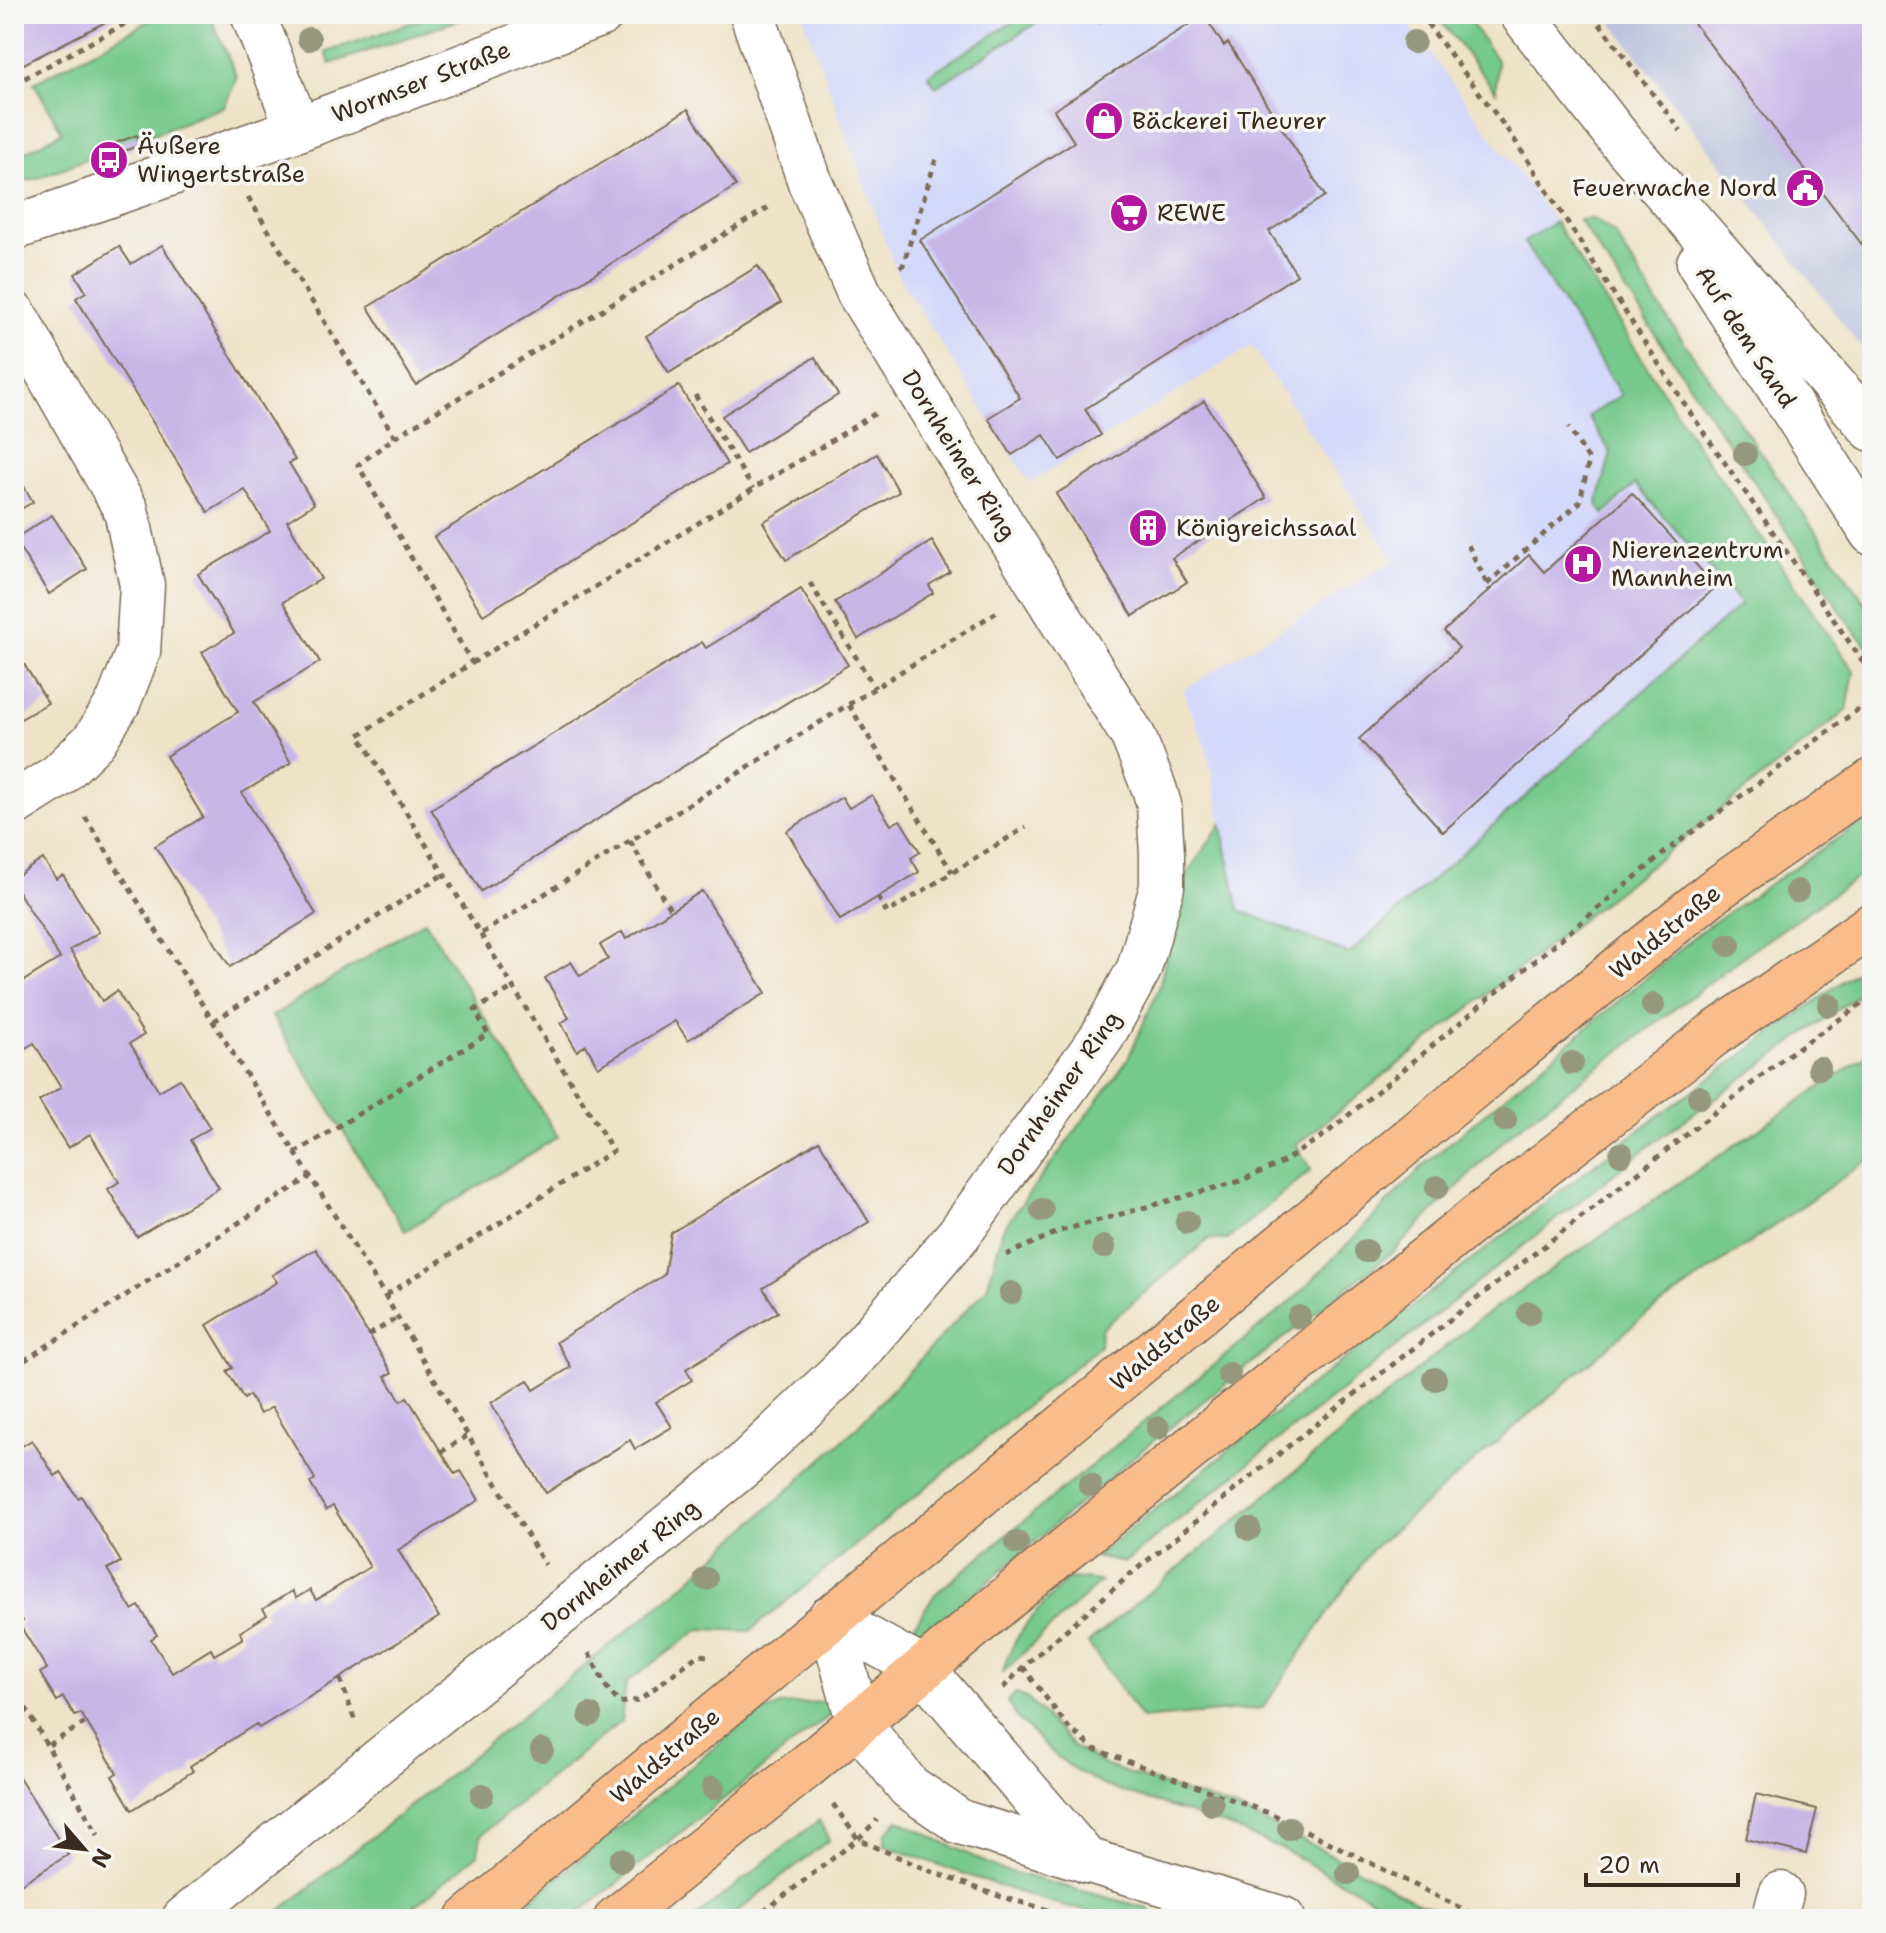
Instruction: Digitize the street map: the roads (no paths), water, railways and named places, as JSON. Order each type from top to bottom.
[{"type":"main road","name":"Waldstraße","points":[[468,1919],[1714,891],[1872,781]]},
{"type":"main road","points":[[616,1919],[859,1724],[1055,1558],[1476,1218],[1713,1035],[1872,925]]},
{"type":"street","points":[[253,14],[298,129]]},
{"type":"street","name":"Wormser Straße","points":[[14,228],[298,129],[601,14]]},
{"type":"street","name":"Dornheimer Ring","points":[[184,1919],[745,1464],[842,1371],[959,1234],[1102,1037],[1139,969],[1162,887],[1161,831],[1154,788],[1133,736],[859,293],[810,182],[752,14]]},
{"type":"street","name":"Auf dem Sand","points":[[1522,14],[1620,140],[1872,429]]},
{"type":"street","name":"Auf dem Sand","points":[[1620,140],[1872,533]]},
{"type":"street","points":[[14,314],[126,510],[142,585],[138,652],[118,703],[94,741],[58,776],[14,804]]},
{"type":"street","points":[[830,1618],[923,1669],[1087,1861]]},
{"type":"street","points":[[830,1618],[859,1724],[909,1787],[960,1822],[1283,1919]]},
{"type":"place","name":"Bäckerei Theurer","points":[[1104,121]]},
{"type":"place","name":"Äußere Wingertstraße","points":[[109,160]]},
{"type":"place","name":"Feuerwache Nord","points":[[1805,188]]},
{"type":"place","name":"REWE","points":[[1129,213]]},
{"type":"place","name":"Königreichssaal","points":[[1148,528]]},
{"type":"place","name":"Nierenzentrum Mannheim","points":[[1583,564]]}]
